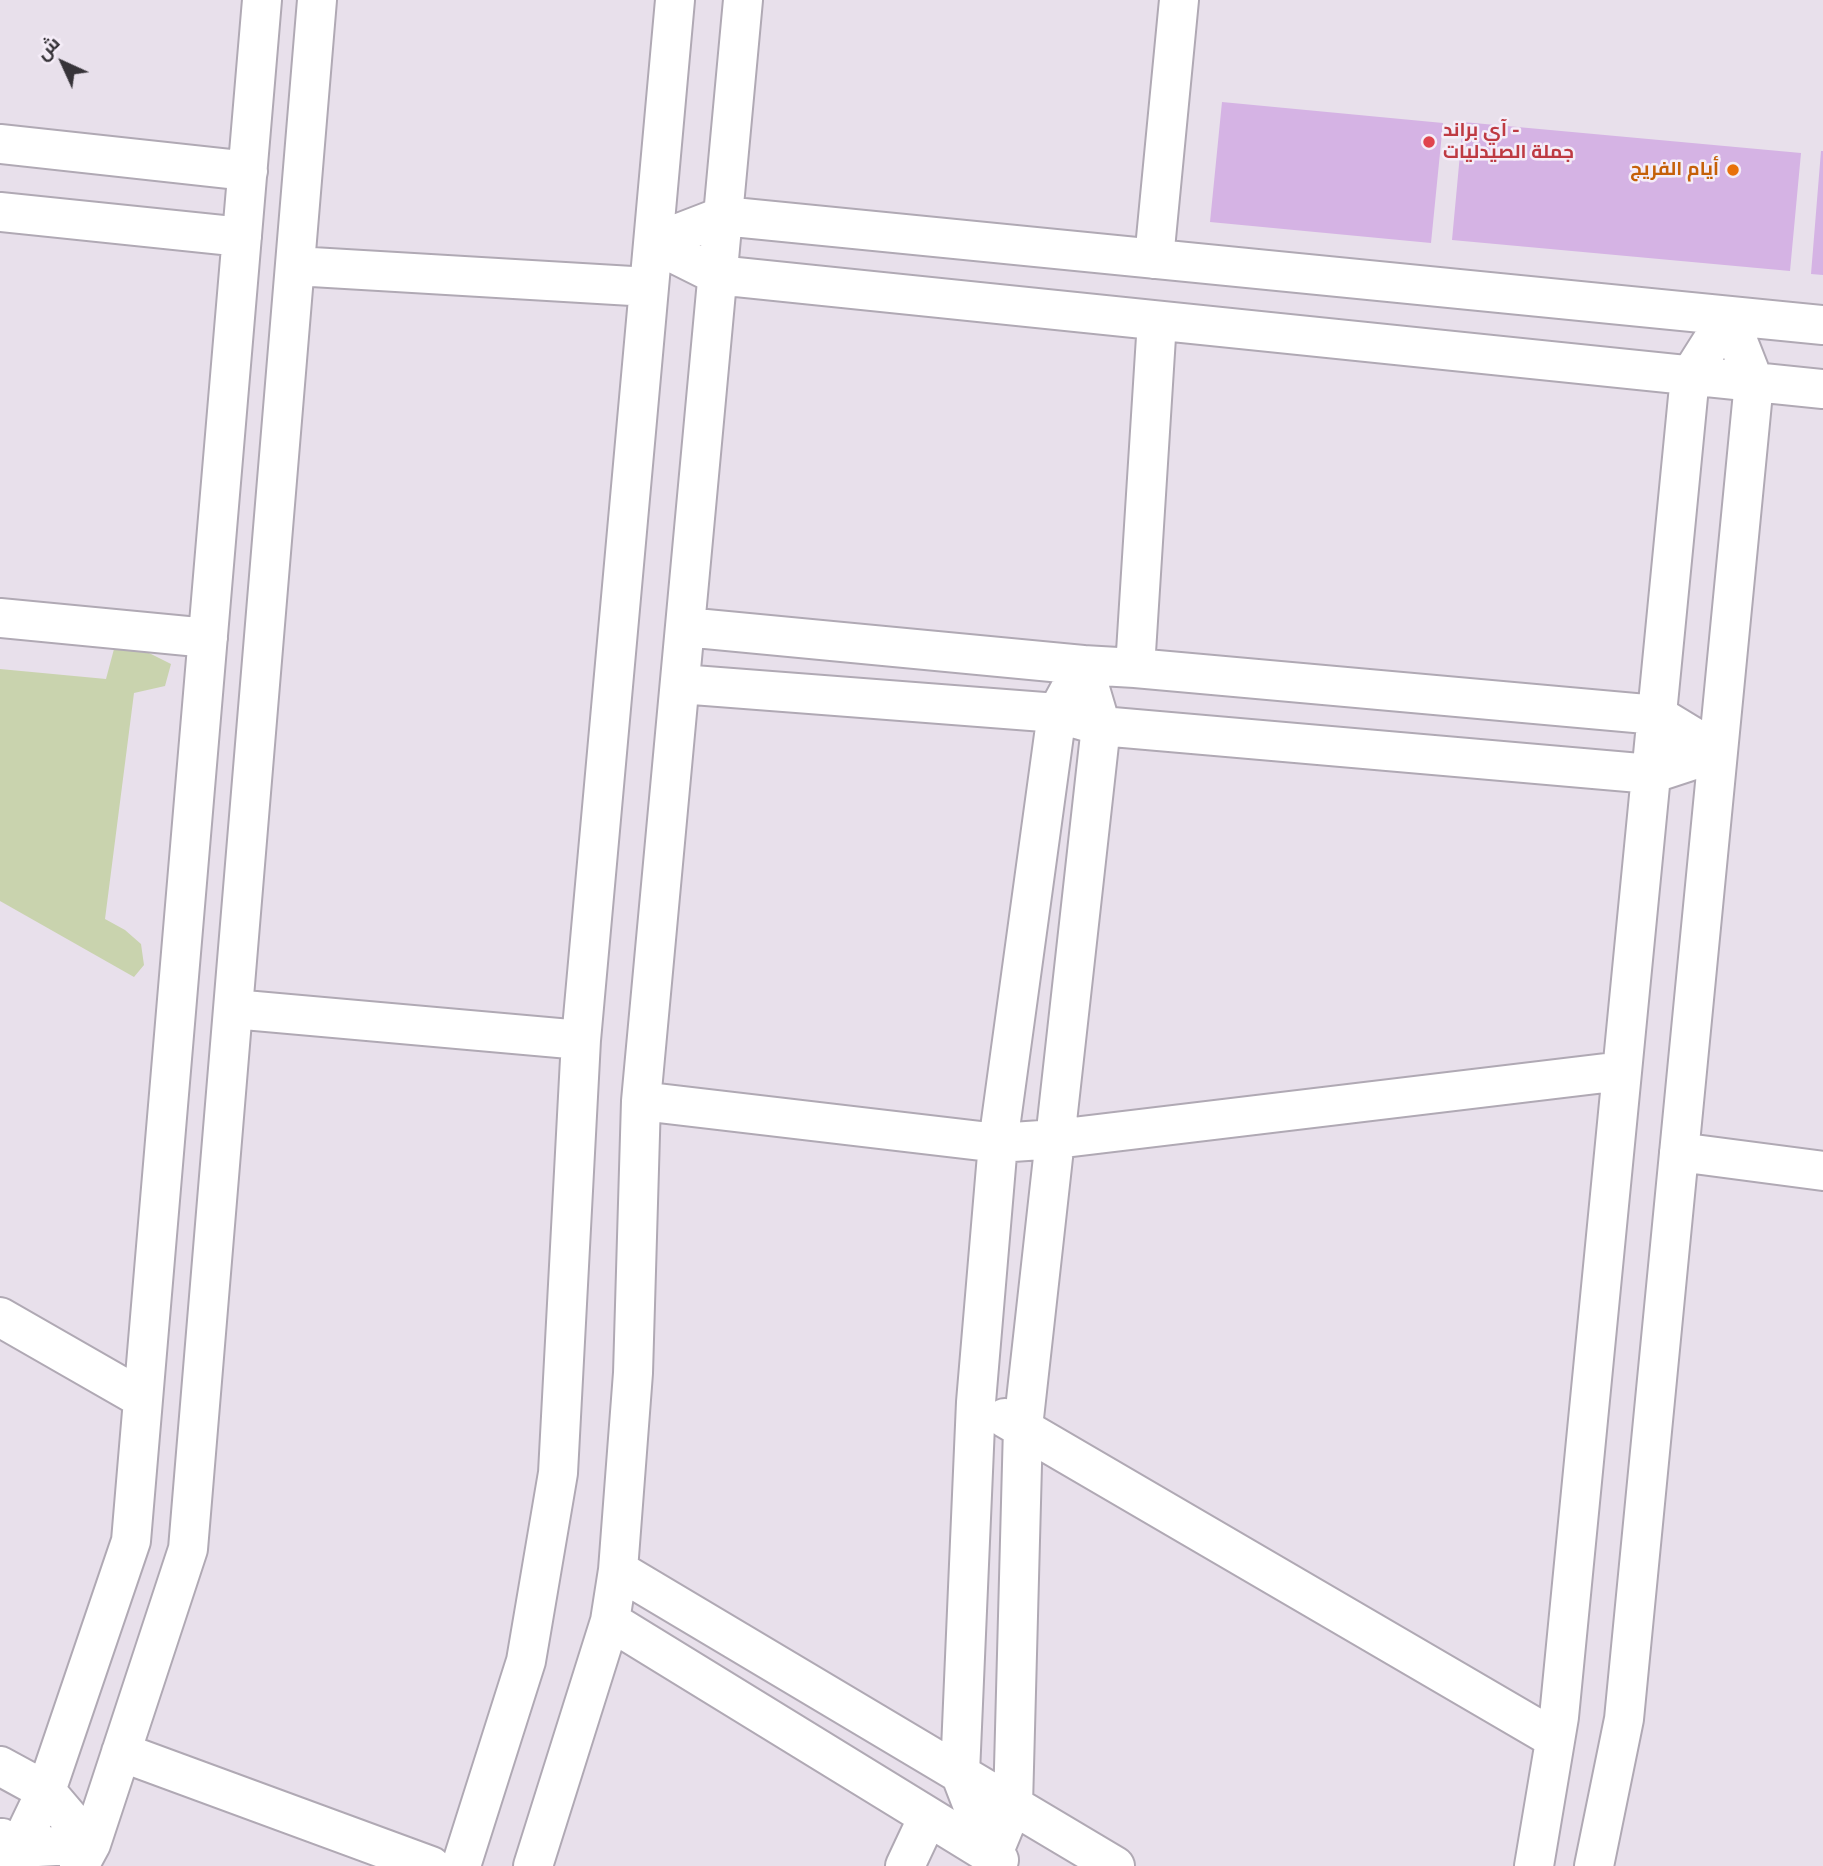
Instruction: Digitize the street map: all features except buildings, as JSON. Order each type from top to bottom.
[{"type":"street","points":[[85,1855],[10,1850],[46,1791],[131,1541],[262,0]]},
{"type":"street","points":[[85,1855],[188,1549],[317,0]]},
{"type":"street","points":[[461,1866],[526,1661],[558,1473],[581,1040],[675,0]]},
{"type":"street","points":[[533,1866],[547,1829],[610,1621],[618,1570],[633,1373],[641,1101],[743,0]]},
{"type":"street","points":[[1154,259],[1179,0]]},
{"type":"street","points":[[0,144],[248,171]]},
{"type":"street","points":[[0,212],[242,237]]},
{"type":"street","points":[[653,243],[723,216],[1823,325]]},
{"type":"street","points":[[653,243],[717,275],[1823,389]]},
{"type":"street","points":[[295,266],[649,287]]},
{"type":"street","points":[[1534,1866],[1555,1739],[1690,376],[1728,316]]},
{"type":"street","points":[[1594,1866],[1624,1719],[1754,382],[1728,316]]},
{"type":"street","points":[[1135,668],[1157,321]]},
{"type":"street","points":[[0,618],[208,638]]},
{"type":"street","points":[[685,627],[1657,715],[1718,752]]},
{"type":"street","points":[[1000,1861],[960,1773],[976,1402],[998,1143],[1057,713],[1083,665]]},
{"type":"street","points":[[1000,1861],[1013,1805],[1023,1427],[1101,726],[1083,665]]},
{"type":"street","points":[[680,684],[1057,713],[1101,726],[1651,774],[1718,752]]},
{"type":"street","points":[[233,1009],[581,1040]]},
{"type":"street","points":[[641,1101],[998,1143],[1056,1139],[1622,1071]]},
{"type":"street","points":[[1679,1152],[1823,1171]]},
{"type":"street","points":[[0,1317],[143,1399]]},
{"type":"street","points":[[976,1402],[1555,1739]]},
{"type":"street","points":[[618,1570],[1115,1866]]},
{"type":"street","points":[[610,1621],[1000,1861]]},
{"type":"street","points":[[121,1752],[431,1866]]},
{"type":"street","points":[[0,1766],[46,1791],[85,1855]]},
{"type":"street","points":[[905,1866],[928,1817]]},
{"type":"green space","points":[[114,649],[149,653],[171,664],[165,686],[134,693],[105,919],[125,930],[141,944],[144,965],[134,977],[0,901],[0,669],[106,679]]},
{"type":"place","name":"آي براند - جملة الصيدليات","points":[[1429,142]]},
{"type":"place","name":"أيام الفريج","points":[[1733,170]]}]
